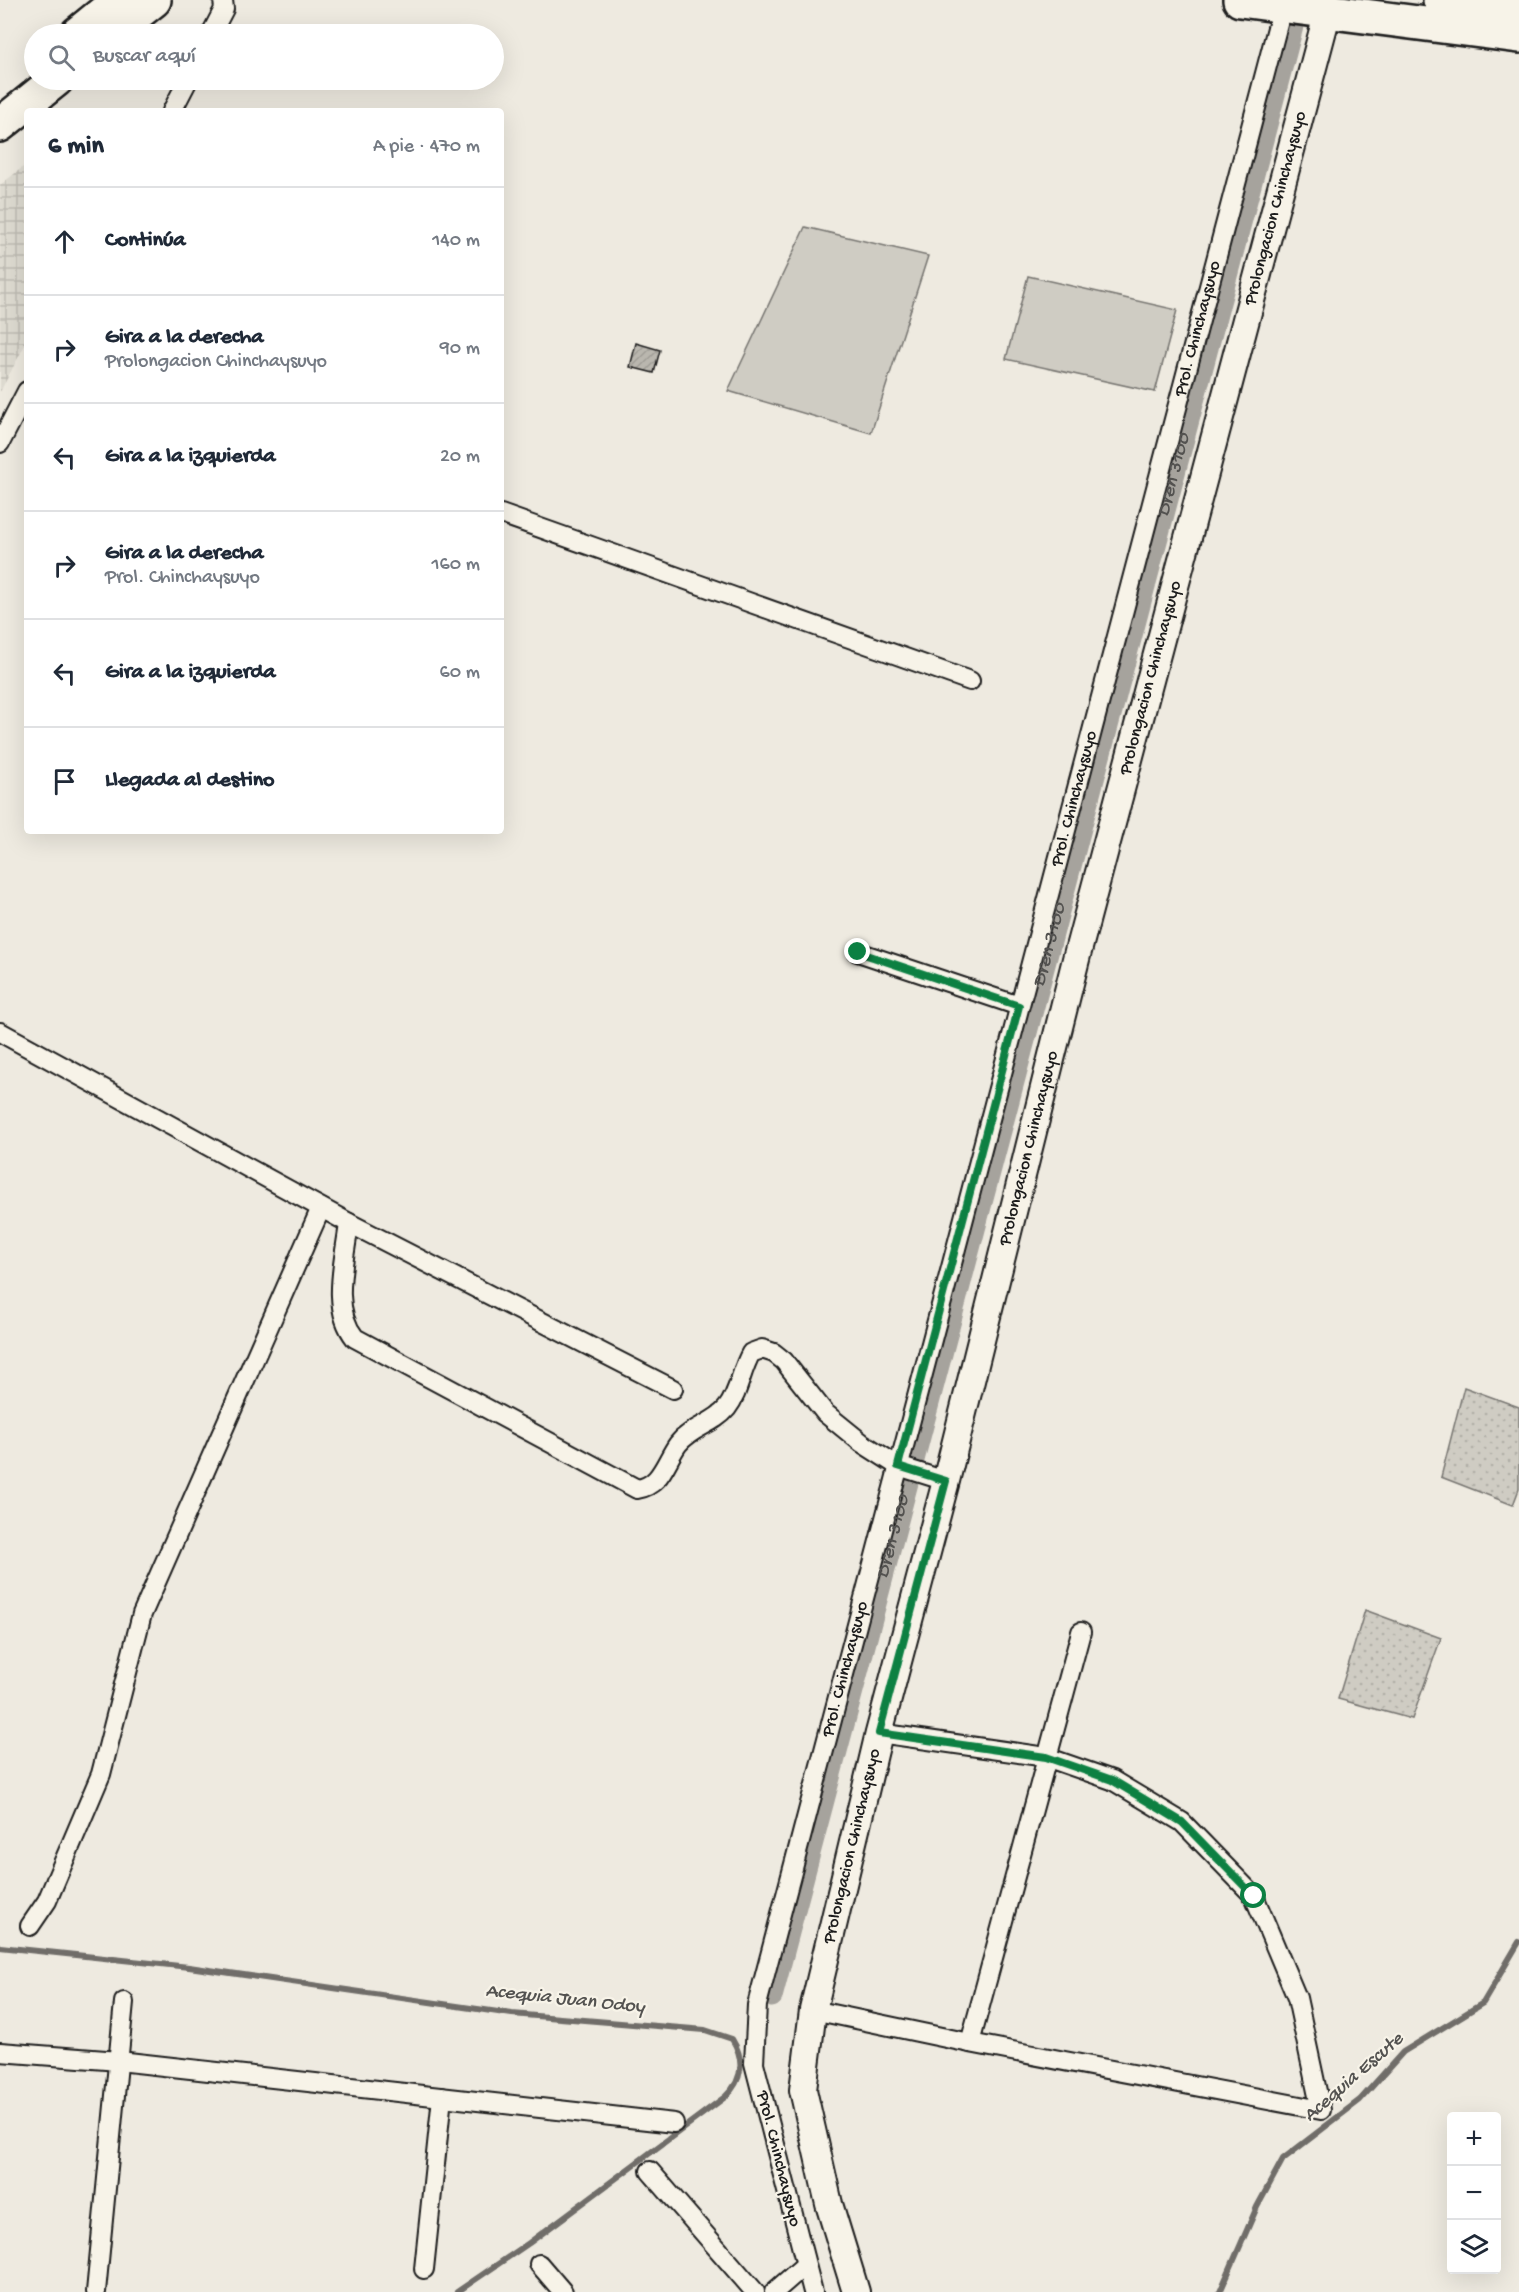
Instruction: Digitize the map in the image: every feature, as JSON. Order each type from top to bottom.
[{"type":"highway","points":[[89,24],[119,0]]},
{"type":"highway","points":[[124,24],[154,0]]},
{"type":"highway","points":[[1240,0],[1519,36]]},
{"type":"highway","points":[[1440,0],[1519,10]]},
{"type":"highway","points":[[0,97],[24,77]]},
{"type":"highway","points":[[0,124],[43,90]]},
{"type":"street","points":[[216,24],[224,9],[223,0]]},
{"type":"street","name":"Prol. Chinchaysuyo","points":[[813,2292],[754,2063],[757,2005],[902,1467],[1019,1006],[1306,8]]},
{"type":"street","name":"Prolongacion Chinchaysuyo","points":[[856,2292],[829,2204],[803,2090],[813,2010],[938,1479],[1077,955],[1306,8]]},
{"type":"street","points":[[174,108],[183,90]]},
{"type":"street","points":[[0,443],[24,397]]},
{"type":"street","points":[[504,515],[970,681]]},
{"type":"street","points":[[858,952],[1019,1006]]},
{"type":"street","points":[[0,1032],[349,1223],[673,1389]]},
{"type":"street","points":[[30,1926],[47,1901],[100,1774],[142,1614],[321,1208]]},
{"type":"street","points":[[349,1223],[340,1305],[345,1326],[355,1338],[636,1489],[648,1488],[657,1480],[678,1444],[692,1429],[726,1409],[751,1353],[762,1349],[774,1353],[784,1361],[825,1413],[862,1443],[902,1467],[938,1479]]},
{"type":"street","points":[[970,2043],[1080,1632]]},
{"type":"street","points":[[813,2010],[970,2043],[1321,2110],[1297,1998],[1254,1896],[1182,1822],[1112,1780],[1046,1757],[879,1733]]},
{"type":"street","points":[[96,2292],[124,2002]]},
{"type":"street","points":[[0,2052],[119,2061],[674,2123]]},
{"type":"street","points":[[424,2268],[442,2097]]},
{"type":"street","points":[[650,2171],[755,2292]]},
{"type":"street","points":[[539,2264],[563,2292]]},
{"type":"street","points":[[774,2292],[805,2265]]},
{"type":"shaded area","points":[[24,166],[24,347],[0,392],[0,185]]},
{"type":"shaded area","points":[[805,227],[928,256],[871,433],[728,391]]},
{"type":"shaded area","points":[[1028,276],[1177,310],[1155,392],[1006,359]]},
{"type":"shaded area","points":[[1464,1387],[1519,1407],[1519,1489],[1513,1505],[1441,1477]]},
{"type":"shaded area","points":[[1365,1610],[1441,1638],[1412,1719],[1338,1699]]},
{"type":"building","points":[[636,343],[660,350],[654,373],[630,367]]},
{"type":"waterway","name":"Dren 3100","points":[[772,1997],[1300,0]]},
{"type":"waterway","name":"Acequia Escute","points":[[1220,2292],[1257,2207],[1283,2159],[1360,2100],[1403,2052],[1483,2003],[1519,1942]]},
{"type":"waterway","name":"Acequia Juan Odoy","points":[[0,1947],[189,1967],[512,2014],[705,2030],[732,2039],[739,2055],[740,2070],[736,2084],[725,2097],[529,2243],[457,2292]]},
{"type":"route","points":[[858,952],[1019,1006],[898,1466],[946,1481],[879,1733],[1046,1757],[1112,1780],[1182,1822],[1254,1896]]}]
